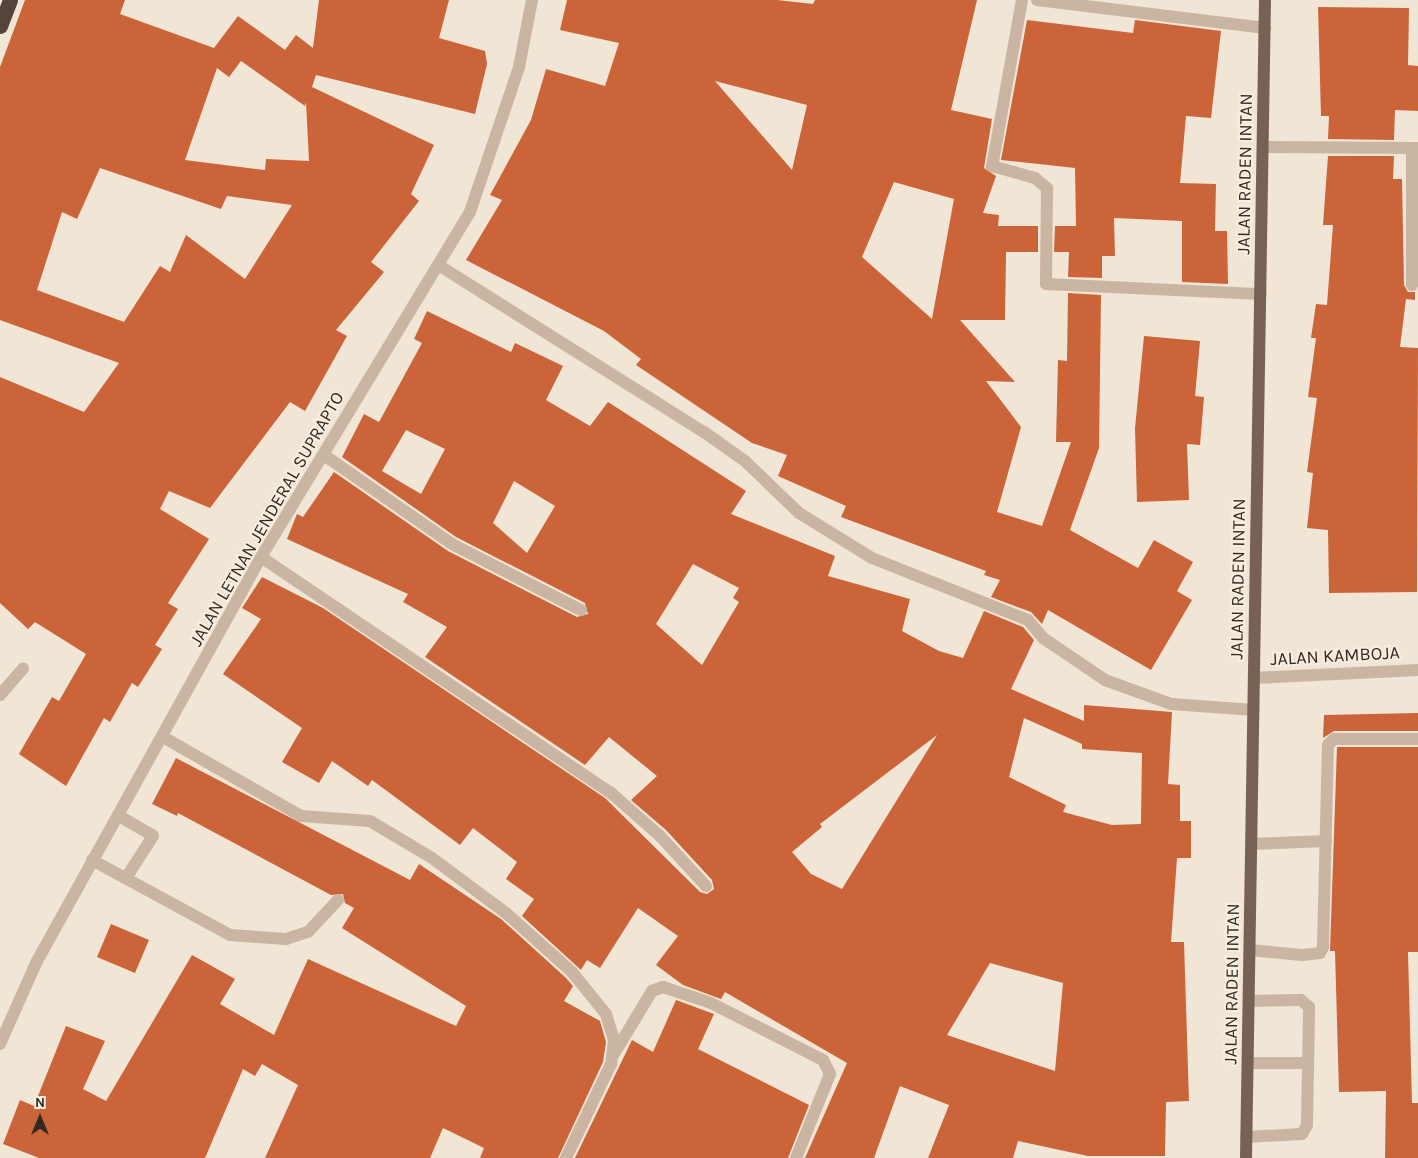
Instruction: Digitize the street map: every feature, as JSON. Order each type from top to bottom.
[{"type":"highway","points":[[0,26],[10,0]]},
{"type":"main road","name":"JALAN RADEN INTAN","points":[[1246,1158],[1266,0]]},
{"type":"street","name":"JALAN LETNAN JENDERAL SUPRAPTO","points":[[0,1044],[36,963],[92,860],[163,737],[261,557],[440,266],[470,212],[492,156],[518,66],[532,0]]},
{"type":"street","points":[[1022,0],[992,166],[1035,178],[1047,188],[1046,284],[1261,294]]},
{"type":"street","points":[[1037,0],[1265,28]]},
{"type":"street","points":[[1263,147],[1415,148],[1412,285]]},
{"type":"street","points":[[440,266],[704,432],[745,461],[799,513],[872,558],[1028,620],[1042,638],[1105,680],[1171,704],[1254,710]]},
{"type":"street","points":[[324,455],[452,544],[581,610]]},
{"type":"street","points":[[261,557],[610,792],[660,836],[706,886]]},
{"type":"street","points":[[0,695],[23,669]]},
{"type":"street","name":"JALAN KAMBOJA","points":[[1254,678],[1418,670]]},
{"type":"street","points":[[163,737],[301,816],[370,821],[432,858],[506,913],[572,972],[606,1014],[614,1054]]},
{"type":"street","points":[[1250,950],[1320,953],[1324,936],[1328,745],[1334,739],[1418,739]]},
{"type":"street","points":[[119,816],[153,836],[126,878]]},
{"type":"street","points":[[1252,844],[1326,841]]},
{"type":"street","points":[[92,860],[230,935],[258,939],[286,939],[308,932],[338,900]]},
{"type":"street","points":[[566,1158],[614,1054],[652,991],[664,987],[711,1003],[823,1060],[830,1074],[796,1158]]},
{"type":"street","points":[[1246,1137],[1306,1131],[1308,1063],[1306,1002],[1249,1001]]},
{"type":"street","points":[[1248,1063],[1308,1063]]},
{"type":"building","points":[[25,0],[125,0],[120,14],[214,48],[238,16],[285,50],[296,35],[313,48],[319,0],[449,0],[439,38],[485,51],[487,64],[475,114],[316,75],[312,87],[434,145],[411,194],[419,201],[371,262],[384,272],[336,330],[347,336],[305,411],[290,402],[210,508],[169,491],[160,509],[209,539],[168,603],[178,609],[155,645],[162,649],[138,687],[132,683],[110,722],[104,718],[66,786],[19,754],[52,697],[59,701],[86,654],[35,622],[28,629],[0,603],[0,377],[84,412],[119,363],[0,320],[0,67]],"holes":[[[241,61],[305,106],[306,102],[309,161],[266,159],[265,170],[185,160],[217,68],[229,77]],[[100,168],[221,209],[227,196],[292,205],[245,279],[186,235],[170,272],[160,266],[124,322],[37,290],[62,212],[77,219]]]},
{"type":"building","points":[[567,0],[777,0],[813,4],[815,0],[977,0],[951,110],[992,119],[984,168],[996,176],[983,213],[999,215],[998,226],[1038,226],[1038,252],[1006,252],[1005,320],[960,320],[1015,382],[986,381],[1021,427],[997,512],[1042,526],[1071,442],[1056,442],[1058,360],[1067,361],[1068,293],[1101,295],[1099,448],[1070,530],[1138,568],[1154,540],[1193,562],[1177,591],[1192,600],[1151,670],[1048,610],[1042,624],[1031,612],[991,597],[1000,580],[984,575],[986,571],[841,517],[846,506],[778,476],[787,455],[752,443],[636,365],[641,359],[604,331],[466,260],[502,200],[490,195],[531,120],[546,69],[605,86],[619,43],[560,30]],"holes":[[[715,81],[807,105],[792,170]],[[894,182],[954,199],[932,319],[862,257]]]},
{"type":"building","points":[[1318,7],[1409,8],[1408,65],[1418,66],[1418,111],[1395,110],[1394,140],[1328,139],[1329,116],[1321,116]]},
{"type":"building","points":[[1027,20],[1133,33],[1135,20],[1221,31],[1211,118],[1186,116],[1180,183],[1216,184],[1215,231],[1227,231],[1228,284],[1182,282],[1182,221],[1114,218],[1115,256],[1102,256],[1102,278],[1068,277],[1069,252],[1054,252],[1055,226],[1076,226],[1075,168],[1001,160]]},
{"type":"building","points":[[1328,156],[1394,156],[1393,179],[1402,179],[1404,285],[1408,292],[1415,292],[1415,300],[1406,299],[1400,347],[1418,348],[1417,592],[1329,593],[1328,530],[1307,528],[1313,473],[1307,472],[1317,398],[1308,397],[1316,338],[1311,338],[1316,304],[1327,305],[1333,225],[1323,225]]},
{"type":"building","points":[[427,311],[511,352],[515,343],[563,366],[546,400],[590,426],[608,402],[746,491],[731,514],[835,556],[828,576],[910,599],[902,631],[939,651],[963,658],[984,611],[1023,627],[1034,640],[1011,689],[1084,721],[1084,705],[1172,712],[1168,784],[1180,785],[1180,821],[1191,821],[1191,858],[1177,858],[1171,942],[1184,942],[1189,1101],[1166,1102],[1165,1156],[1088,1156],[1018,1141],[1013,1158],[928,1158],[949,1105],[900,1086],[874,1158],[805,1158],[847,1063],[725,992],[721,999],[683,985],[656,965],[678,936],[638,908],[600,968],[587,960],[581,970],[522,916],[534,899],[506,879],[517,862],[473,828],[460,845],[372,780],[368,786],[332,761],[319,783],[282,762],[302,728],[223,674],[261,619],[242,608],[262,577],[323,608],[605,798],[700,892],[707,894],[714,889],[712,880],[666,830],[631,800],[657,776],[609,737],[585,765],[425,657],[447,627],[403,602],[408,594],[287,539],[297,514],[303,517],[334,472],[448,551],[577,617],[588,614],[585,603],[456,537],[342,457],[364,414],[379,422],[422,343],[414,339]],"holes":[[[406,430],[445,449],[421,494],[382,471]],[[514,481],[555,506],[527,553],[493,523]],[[693,564],[739,588],[733,598],[739,602],[702,665],[656,624]],[[1024,718],[1082,744],[1082,749],[1142,753],[1141,824],[1112,825],[1063,812],[1066,805],[1009,777]],[[937,735],[842,889],[811,874],[792,852],[822,827],[820,824]],[[990,963],[1063,983],[1055,1071],[947,1035]]]},
{"type":"building","points":[[1144,336],[1200,341],[1195,396],[1204,397],[1200,445],[1187,444],[1189,500],[1137,502],[1135,428]]},
{"type":"building","points":[[1418,713],[1418,731],[1334,731],[1323,738],[1324,715]]},
{"type":"building","points":[[1337,747],[1418,747],[1418,952],[1408,952],[1412,1103],[1418,1103],[1418,1158],[1385,1158],[1386,1091],[1339,1092],[1335,951],[1330,951]]},
{"type":"building","points":[[176,758],[410,880],[419,864],[501,919],[566,978],[573,986],[564,1001],[600,1021],[606,1042],[603,1062],[558,1158],[480,1158],[484,1148],[443,1128],[430,1158],[265,1158],[298,1085],[262,1064],[255,1076],[243,1069],[205,1158],[39,1158],[3,1144],[20,1100],[34,1106],[66,1026],[105,1041],[83,1089],[106,1101],[192,955],[235,979],[220,1004],[274,1035],[308,959],[456,1026],[466,1006],[342,928],[354,908],[345,903],[343,894],[331,895],[178,813],[177,816],[152,804]]},
{"type":"building","points":[[111,924],[149,940],[135,973],[97,957]]},
{"type":"building","points":[[676,1000],[714,1014],[698,1049],[809,1105],[788,1158],[575,1158],[632,1040],[653,1052]]}]
